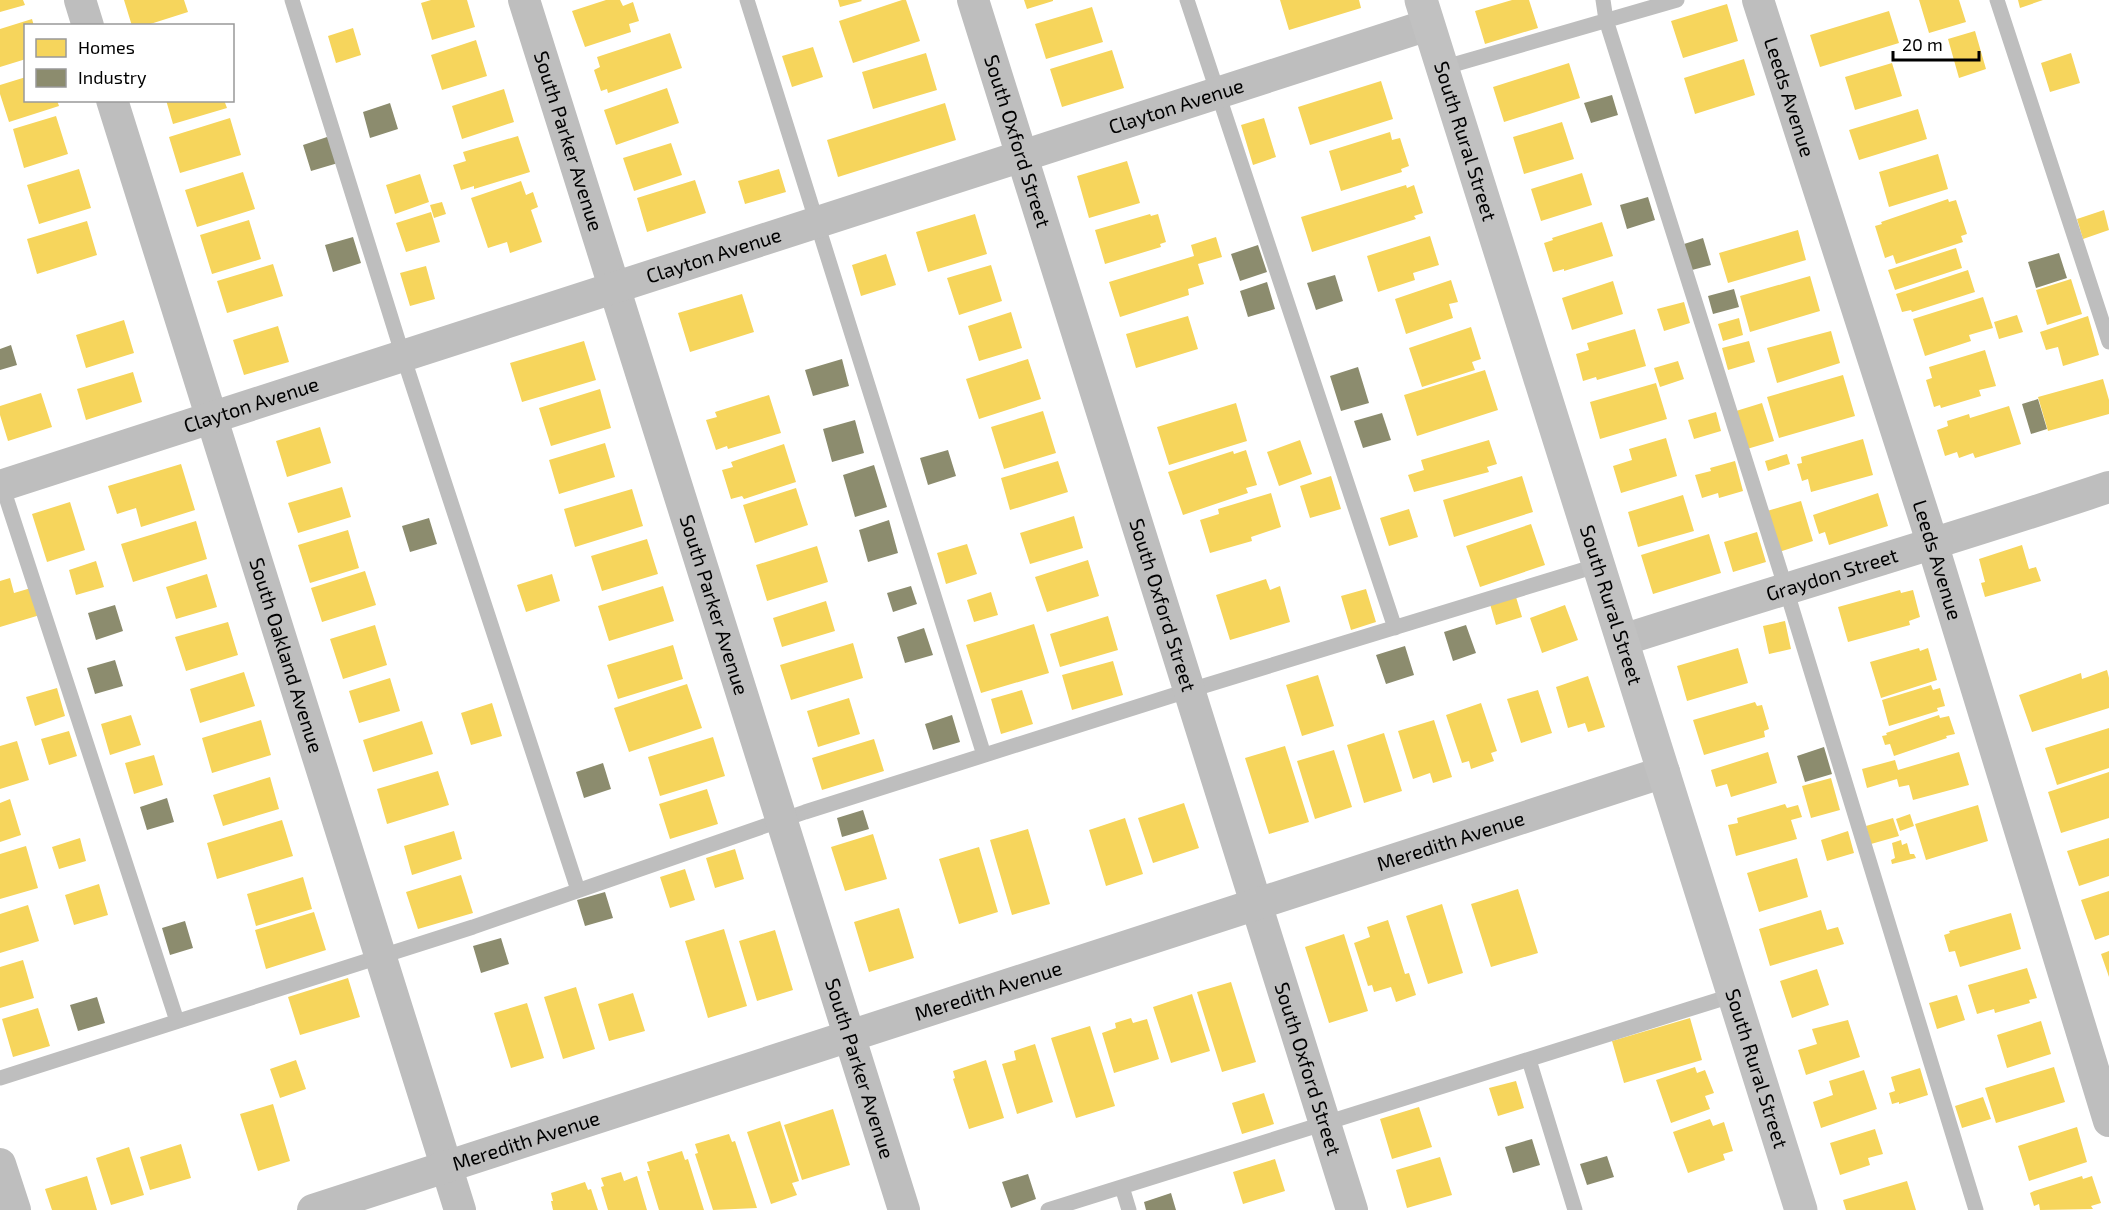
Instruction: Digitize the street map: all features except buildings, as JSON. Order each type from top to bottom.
[{"type":"main road","name":"South Rural Street","points":[[1424,12],[1801,1210]]},
{"type":"street","points":[[80,0],[87,24]]},
{"type":"street","name":"South Parker Avenue","points":[[524,0],[904,1210]]},
{"type":"street","name":"South Oxford Street","points":[[973,0],[1353,1210]]},
{"type":"street","name":"Leeds Avenue","points":[[1758,0],[2099,1057],[2109,1121]]},
{"type":"street","name":"Clayton Avenue","points":[[1,484],[1216,93],[1424,12]]},
{"type":"street","name":"South Oakland Avenue","points":[[113,102],[460,1210]]},
{"type":"street","name":"Graydon Street","points":[[1623,640],[1786,588],[1933,545],[2109,487]]},
{"type":"street","name":"Meredith Avenue","points":[[313,1210],[1664,772]]},
{"type":"street","points":[[0,1164],[15,1210]]},
{"type":"lane","points":[[292,0],[403,356],[578,890]]},
{"type":"lane","points":[[747,0],[984,755]]},
{"type":"lane","points":[[1186,0],[1395,628]]},
{"type":"lane","points":[[1603,0],[1606,20],[1786,588],[1976,1210]]},
{"type":"lane","points":[[1442,68],[1677,0]]},
{"type":"lane","points":[[1997,0],[2109,342]]},
{"type":"lane","points":[[1,484],[177,1021]]},
{"type":"lane","points":[[0,1078],[473,927],[782,820],[984,755],[1599,565]]},
{"type":"lane","points":[[1048,1210],[1734,996]]},
{"type":"lane","points":[[1529,1060],[1575,1210]]},
{"type":"lane","points":[[1122,1187],[1129,1210]]}]
